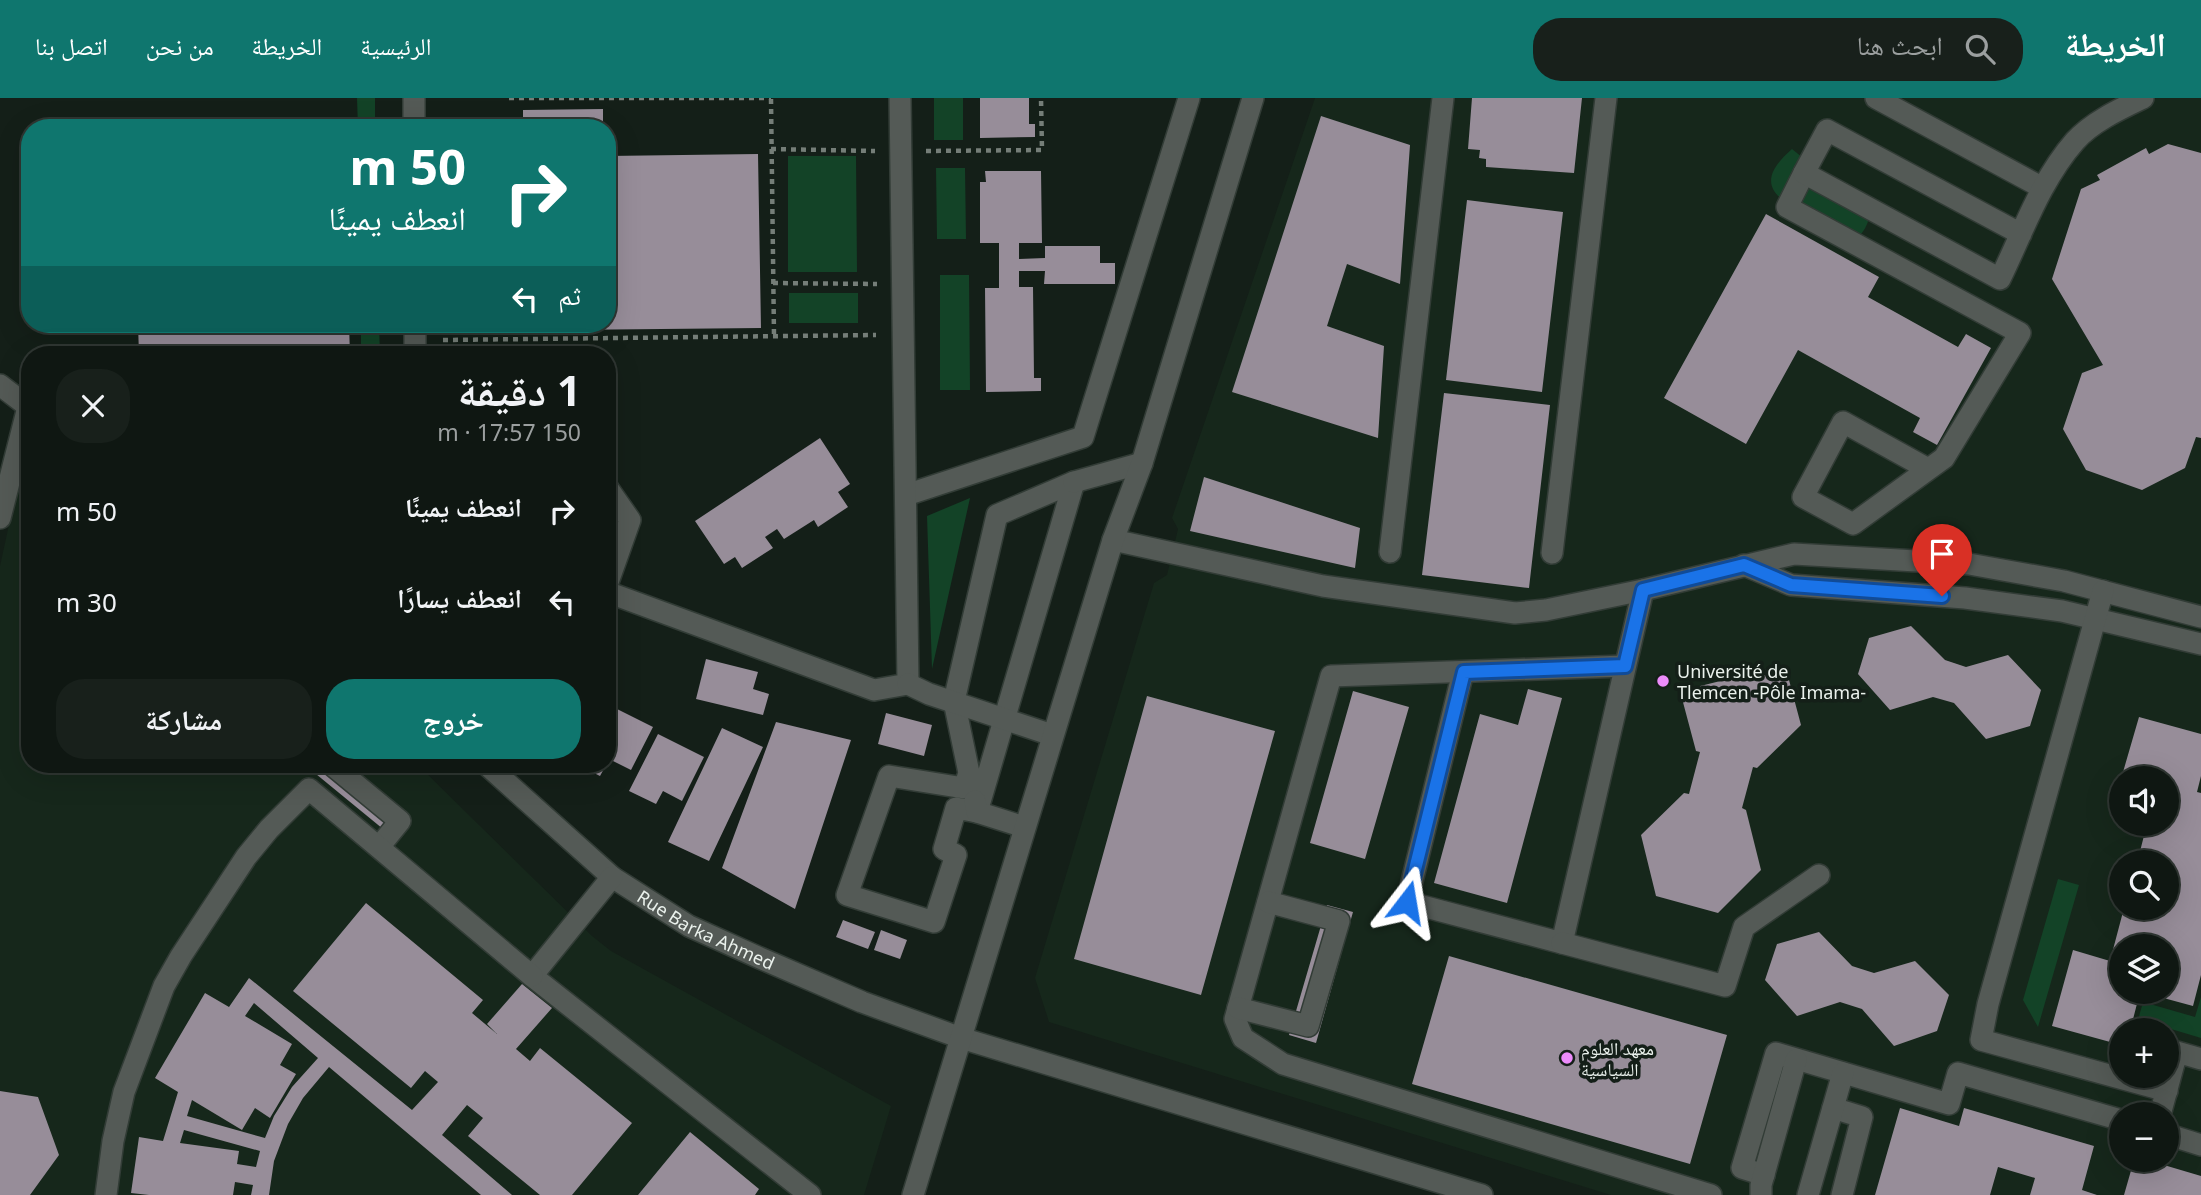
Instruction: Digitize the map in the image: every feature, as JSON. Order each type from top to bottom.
[{"type":"street","points":[[414,98],[415,119]]},
{"type":"street","points":[[900,98],[908,684]]},
{"type":"street","points":[[906,495],[1083,437],[1189,98]]},
{"type":"street","points":[[913,1195],[1052,735],[1113,540],[1142,463],[1252,98]]},
{"type":"street","points":[[1390,552],[1443,98]]},
{"type":"street","points":[[1552,553],[1605,98]]},
{"type":"street","points":[[1876,98],[2041,187]]},
{"type":"street","points":[[1804,173],[2000,279],[2041,187],[2076,140],[2106,117],[2143,98]]},
{"type":"street","points":[[1928,470],[1843,422],[1803,497],[1853,524],[1928,470],[1944,458],[2020,333],[1787,206],[1826,130],[2021,234]]},
{"type":"street","points":[[0,385],[21,401]]},
{"type":"street","points":[[0,518],[21,438]]},
{"type":"street","points":[[977,813],[954,701],[997,515],[1074,482],[1142,463]]},
{"type":"street","points":[[977,813],[1074,482]]},
{"type":"street","points":[[616,500],[630,520],[616,560]]},
{"type":"street","points":[[1113,540],[1323,586],[1515,613],[1546,610],[1643,590],[1794,554],[1969,564],[2064,581],[2201,617]]},
{"type":"street","points":[[1744,565],[1791,585],[1965,598],[2063,611],[2201,644]]},
{"type":"street","points":[[1562,943],[1643,590]]},
{"type":"street","points":[[2103,591],[1981,1040],[2167,1091]]},
{"type":"street","points":[[616,595],[874,690],[908,684],[929,694],[1052,735]]},
{"type":"street","points":[[1625,666],[1331,676],[1235,1019],[1243,1038],[1283,1064],[1711,1195]]},
{"type":"street","points":[[1464,672],[1407,902],[1725,986],[1744,927],[1819,875]]},
{"type":"street","points":[[106,1195],[124,1092],[164,986],[246,857],[269,829],[324,773]]},
{"type":"street","points":[[341,773],[401,821],[379,847]]},
{"type":"street","name":"Rue Barka Ahmed","points":[[496,773],[612,877],[689,926],[862,1002],[961,1038],[1482,1195]]},
{"type":"street","points":[[969,773],[964,788],[889,776],[847,895],[934,922],[956,855],[944,849],[956,808],[1024,827]]},
{"type":"street","points":[[309,789],[532,975],[810,1195]]},
{"type":"street","points":[[532,975],[612,877]]},
{"type":"street","points":[[1238,1008],[1308,1026],[1339,921],[1268,902]]},
{"type":"street","points":[[2164,1102],[2177,1052],[2201,1059]]},
{"type":"street","points":[[1763,1185],[1796,1060],[1949,1104],[1958,1073],[2109,1117]]},
{"type":"street","points":[[1808,1195],[1843,1073]]},
{"type":"street","points":[[1833,1108],[1862,1117],[1842,1195]]},
{"type":"street","points":[[2179,1138],[2201,1145]]},
{"type":"path","points":[[509,98],[771,99],[774,336]]},
{"type":"path","points":[[771,149],[1042,150],[1041,98]]},
{"type":"path","points":[[773,283],[903,285]]},
{"type":"path","points":[[415,340],[903,335]]},
{"type":"shaded area","name":"Université de Tlemcen -Pôle Imama-","points":[[1315,98],[2201,98],[2201,1195],[1611,1195],[1049,1022],[1035,978],[1154,583],[1167,575],[1178,529],[1172,518]]},
{"type":"shaded area","points":[[21,469],[21,773],[426,773],[592,936],[611,951],[891,1106],[864,1195],[0,1195],[0,566]]},
{"type":"green space","points":[[357,98],[375,98],[375,119],[358,119]]},
{"type":"green space","points":[[934,98],[963,98],[963,140],[934,140]]},
{"type":"green space","points":[[1792,149],[1830,177],[1864,194],[1870,212],[1861,234],[1834,229],[1778,196],[1771,180],[1773,171]]},
{"type":"green space","points":[[788,156],[856,156],[857,272],[788,272]]},
{"type":"green space","points":[[936,168],[965,168],[966,239],[937,239]]},
{"type":"green space","points":[[940,275],[969,275],[970,390],[940,390]]},
{"type":"green space","points":[[789,293],[858,293],[858,323],[789,323]]},
{"type":"green space","points":[[361,333],[379,333],[380,346],[361,346]]},
{"type":"green space","points":[[970,498],[932,669],[927,516]]},
{"type":"green space","points":[[2058,879],[2079,885],[2038,1027],[2023,1000]]},
{"type":"green space","points":[[2201,997],[2201,1038],[2179,1031],[2179,1018],[2139,1018],[2142,1004],[2195,1017]]},
{"type":"building","points":[[980,98],[1029,98],[1029,124],[1035,124],[1035,137],[980,138]]},
{"type":"building","points":[[1472,98],[1582,98],[1574,173],[1486,167],[1486,159],[1479,158],[1480,150],[1468,149]]},
{"type":"building","points":[[603,109],[603,119],[523,119],[523,110]]},
{"type":"building","points":[[1321,116],[1410,145],[1400,284],[1347,264],[1327,326],[1384,346],[1378,438],[1232,392]]},
{"type":"building","points":[[2168,144],[2201,153],[2201,438],[2196,437],[2185,468],[2142,490],[2086,470],[2063,429],[2082,373],[2103,365],[2052,279],[2081,189],[2100,180],[2097,175],[2146,148],[2149,154]]},
{"type":"building","points":[[758,154],[761,328],[616,329],[616,156]]},
{"type":"building","points":[[985,171],[1041,171],[1042,243],[1019,243],[1019,259],[1045,258],[1045,246],[1100,246],[1100,263],[1115,263],[1115,284],[1044,284],[1045,271],[1019,271],[1019,287],[1033,287],[1034,378],[1041,378],[1041,391],[986,392],[985,288],[999,288],[999,243],[980,243],[980,182],[986,182]]},
{"type":"building","points":[[1467,200],[1563,212],[1542,392],[1446,380]]},
{"type":"building","points":[[1766,214],[1879,277],[1868,297],[1958,347],[1966,334],[1991,348],[1937,445],[1913,432],[1920,418],[1798,350],[1746,444],[1664,398]]},
{"type":"building","points":[[138,333],[349,333],[350,346],[139,346]]},
{"type":"building","points":[[1444,393],[1550,405],[1529,588],[1422,575]]},
{"type":"building","points":[[820,438],[850,484],[838,492],[848,507],[818,527],[814,520],[784,539],[777,529],[765,537],[773,548],[742,568],[735,557],[724,564],[695,521]]},
{"type":"building","points":[[1204,477],[1360,528],[1355,568],[1190,531]]},
{"type":"building","points":[[1911,626],[1945,660],[1966,667],[2008,655],[2041,690],[2030,726],[1986,739],[1954,703],[1933,697],[1890,710],[1858,674],[1869,638]]},
{"type":"building","points":[[706,659],[758,672],[753,689],[769,694],[763,715],[696,699]]},
{"type":"building","points":[[1785,665],[1801,725],[1757,768],[1753,767],[1742,808],[1746,810],[1761,870],[1718,913],[1656,896],[1641,835],[1684,793],[1689,794],[1700,752],[1696,751],[1680,691]]},
{"type":"building","points":[[1528,689],[1562,698],[1507,903],[1434,883],[1480,714],[1518,725]]},
{"type":"building","points":[[1353,691],[1409,707],[1365,859],[1310,843]]},
{"type":"building","points":[[1147,696],[1275,731],[1201,995],[1074,959]]},
{"type":"building","points":[[616,708],[653,727],[631,770],[616,762]]},
{"type":"building","points":[[886,713],[932,725],[924,756],[878,744]]},
{"type":"building","points":[[2139,717],[2201,734],[2201,776],[2197,792],[2201,793],[2201,975],[2193,1006],[2179,1002],[2179,934],[2117,934],[2121,920],[2179,920],[2179,850],[2140,850],[2144,836],[2179,836],[2179,766],[2125,766]]},
{"type":"building","points":[[776,722],[851,740],[795,909],[722,868]]},
{"type":"building","points":[[722,728],[763,747],[709,861],[668,842]]},
{"type":"building","points":[[658,734],[704,757],[682,801],[663,791],[656,804],[629,791]]},
{"type":"building","points":[[336,773],[409,820],[394,838],[316,774]]},
{"type":"building","points":[[366,903],[483,1000],[472,1013],[497,1034],[487,1024],[522,984],[552,1008],[516,1049],[530,1061],[540,1048],[632,1123],[572,1195],[540,1195],[468,1136],[483,1118],[467,1105],[442,1135],[512,1195],[481,1195],[329,1067],[303,1098],[288,1124],[274,1161],[269,1195],[251,1195],[253,1185],[235,1182],[233,1195],[131,1193],[139,1137],[163,1141],[178,1092],[155,1078],[205,993],[229,1007],[249,978],[412,1110],[438,1082],[425,1071],[411,1088],[293,991]],"holes":[[[254,1003],[318,1058],[292,1087],[274,1116],[265,1138],[187,1116],[192,1100],[242,1130],[255,1108],[270,1118],[296,1074],[280,1065],[292,1044],[245,1016]],[[184,1130],[260,1151],[256,1167],[237,1164],[239,1151],[180,1143]]]},
{"type":"building","points":[[1327,905],[1353,912],[1316,1043],[1289,1035]]},
{"type":"building","points":[[843,920],[875,932],[868,949],[836,937]]},
{"type":"building","points":[[881,930],[907,940],[900,959],[874,950]]},
{"type":"building","points":[[1819,932],[1852,966],[1874,973],[1915,961],[1949,995],[1937,1031],[1894,1046],[1862,1009],[1840,1002],[1797,1016],[1765,980],[1777,944]]},
{"type":"building","points":[[2073,950],[2109,961],[2109,1004],[2137,1004],[2133,1018],[2109,1018],[2109,1042],[2052,1026]]},
{"type":"building","points":[[1449,956],[1727,1035],[1690,1164],[1412,1084]]},
{"type":"building","points":[[0,1091],[38,1097],[59,1155],[30,1195],[0,1195]]},
{"type":"building","points":[[1900,1108],[1959,1126],[1964,1108],[2094,1146],[2082,1190],[2097,1195],[2030,1195],[2035,1178],[1998,1167],[1990,1195],[1875,1195]]},
{"type":"building","points":[[690,1132],[759,1189],[755,1195],[638,1195]]},
{"type":"building","points":[[2179,1169],[2201,1176],[2201,1195],[2124,1195],[2131,1172],[2179,1172]]},
{"type":"place","name":"Université de Tlemcen -Pôle Imama-","points":[[1663,681]]},
{"type":"place","name":"معهد العلوم السياسية","points":[[1567,1058]]},
{"type":"route","points":[[1407,902],[1464,672],[1625,666],[1643,590],[1744,565],[1791,585],[1942,596]]}]
